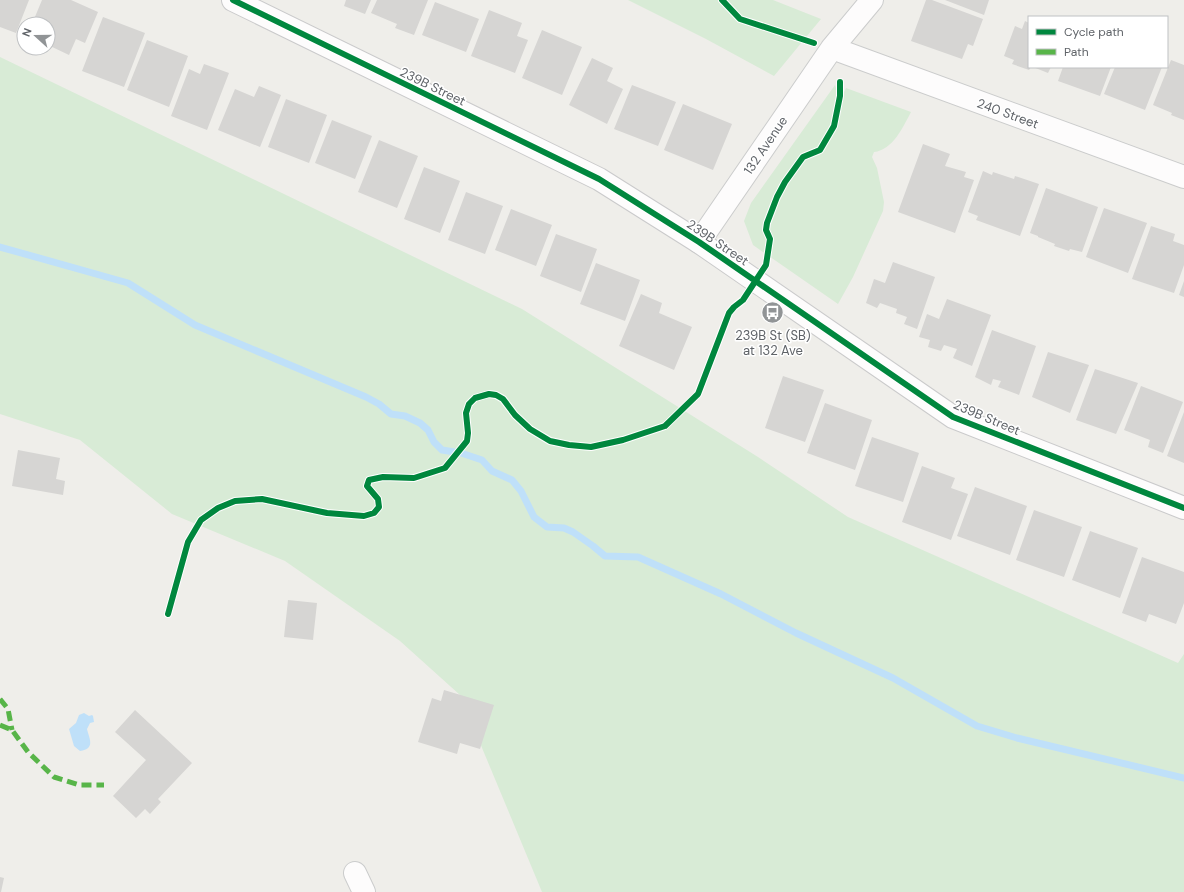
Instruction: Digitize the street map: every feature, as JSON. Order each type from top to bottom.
[{"type":"street","name":"239B Street","points":[[233,0],[599,179],[699,242],[953,417],[1184,508]]},
{"type":"street","name":"132 Avenue","points":[[699,242],[832,48],[872,0]]},
{"type":"street","name":"240 Street","points":[[832,48],[1184,177]]},
{"type":"green space","points":[[628,0],[773,0],[821,19],[774,76],[706,39]]},
{"type":"green space","points":[[0,57],[522,309],[758,457],[848,517],[1178,663],[1184,654],[1184,892],[542,892],[460,695],[400,641],[285,561],[172,514],[80,440],[0,414]]},
{"type":"green space","points":[[835,85],[840,94],[844,92],[846,88],[911,112],[897,137],[887,147],[874,152],[872,157],[877,168],[884,202],[883,211],[853,277],[838,304],[753,245],[744,221],[751,203]]},
{"type":"water","points":[[84,713],[89,716],[92,715],[94,722],[90,723],[87,729],[90,739],[90,746],[85,750],[80,751],[74,746],[69,729],[76,723],[79,715]]},
{"type":"building","points":[[0,0],[29,0],[23,16],[16,16],[16,33],[0,27]]},
{"type":"building","points":[[42,0],[71,0],[98,12],[85,43],[76,39],[69,55],[56,49],[56,16],[35,16]]},
{"type":"building","points":[[346,0],[371,0],[365,14],[344,6]]},
{"type":"building","points":[[377,0],[428,0],[414,35],[395,28],[397,24],[371,13]]},
{"type":"building","points":[[926,0],[932,0],[983,19],[973,46],[968,44],[962,59],[911,41]]},
{"type":"building","points":[[945,0],[989,0],[984,15]]},
{"type":"building","points":[[435,2],[479,19],[466,52],[422,35]]},
{"type":"building","points":[[489,10],[522,23],[517,36],[528,40],[515,73],[471,56]]},
{"type":"building","points":[[103,17],[145,33],[124,87],[82,71]]},
{"type":"building","points":[[1025,21],[1028,22],[1028,68],[1030,68],[1029,70],[1012,64],[1014,60],[1004,56],[1015,26],[1022,29]]},
{"type":"building","points":[[542,30],[582,47],[562,95],[522,78]]},
{"type":"building","points":[[147,40],[188,56],[169,107],[127,90]]},
{"type":"building","points":[[592,58],[613,68],[607,81],[623,89],[607,124],[569,105]]},
{"type":"building","points":[[1171,60],[1184,65],[1184,120],[1153,105]]},
{"type":"building","points":[[204,64],[229,73],[207,130],[171,116],[189,69],[200,74]]},
{"type":"building","points":[[1036,68],[1050,68],[1048,73]]},
{"type":"building","points":[[1063,68],[1111,68],[1100,96],[1058,81]]},
{"type":"building","points":[[1115,68],[1162,68],[1145,110],[1104,94]]},
{"type":"building","points":[[632,85],[676,102],[658,146],[614,129]]},
{"type":"building","points":[[259,86],[281,95],[260,147],[218,130],[235,89],[254,97]]},
{"type":"building","points":[[286,99],[327,115],[309,163],[268,147]]},
{"type":"building","points":[[683,104],[732,124],[713,170],[664,150]]},
{"type":"building","points":[[332,120],[372,136],[355,179],[315,163]]},
{"type":"building","points":[[379,140],[418,156],[397,208],[358,192]]},
{"type":"building","points":[[923,144],[950,154],[945,166],[966,172],[964,177],[974,180],[955,233],[898,212]]},
{"type":"building","points":[[424,167],[460,181],[440,233],[404,219]]},
{"type":"building","points":[[983,171],[992,175],[993,172],[1014,179],[1015,176],[1039,184],[1020,236],[976,220],[978,216],[968,212]]},
{"type":"building","points":[[1046,188],[1098,207],[1082,252],[1070,249],[1069,251],[1054,246],[1055,244],[1030,233]]},
{"type":"building","points":[[466,192],[503,206],[485,254],[448,240]]},
{"type":"building","points":[[1104,208],[1147,223],[1128,273],[1086,257]]},
{"type":"building","points":[[511,209],[552,225],[536,266],[495,250]]},
{"type":"building","points":[[1151,226],[1175,234],[1173,241],[1184,245],[1184,265],[1174,293],[1132,279]]},
{"type":"building","points":[[556,234],[597,249],[581,292],[540,276]]},
{"type":"building","points":[[893,262],[935,277],[917,329],[904,324],[907,317],[896,313],[897,309],[880,303],[877,308],[866,303],[874,279],[885,283]]},
{"type":"building","points":[[596,263],[640,280],[625,321],[580,304]]},
{"type":"building","points":[[1184,281],[1184,297],[1179,295]]},
{"type":"building","points":[[641,294],[662,303],[659,313],[692,327],[674,370],[619,346]]},
{"type":"building","points":[[947,299],[991,315],[972,366],[953,358],[957,349],[944,345],[941,351],[928,347],[930,340],[919,337],[927,314],[939,319]]},
{"type":"building","points":[[992,330],[1036,346],[1019,395],[998,387],[1001,381],[993,379],[991,385],[975,377]]},
{"type":"building","points":[[1048,352],[1089,365],[1070,413],[1032,397]]},
{"type":"building","points":[[1095,369],[1138,383],[1116,434],[1076,420]]},
{"type":"building","points":[[783,376],[824,390],[805,442],[765,428]]},
{"type":"building","points":[[1141,386],[1183,402],[1163,453],[1148,447],[1150,440],[1124,430]]},
{"type":"building","points":[[825,403],[872,420],[855,470],[807,453]]},
{"type":"building","points":[[1184,412],[1184,463],[1167,456]]},
{"type":"building","points":[[872,437],[919,453],[903,502],[855,486]]},
{"type":"building","points":[[18,450],[60,458],[56,479],[65,481],[63,495],[12,486]]},
{"type":"building","points":[[922,466],[955,478],[951,488],[968,494],[951,540],[902,522]]},
{"type":"building","points":[[975,487],[1027,506],[1010,555],[957,536]]},
{"type":"building","points":[[1034,510],[1082,527],[1064,577],[1016,560]]},
{"type":"building","points":[[1090,531],[1138,548],[1120,598],[1072,580]]},
{"type":"building","points":[[1142,557],[1184,572],[1184,603],[1176,624],[1149,614],[1146,622],[1122,613]]},
{"type":"building","points":[[288,600],[317,603],[313,640],[284,637]]},
{"type":"building","points":[[444,690],[494,705],[480,749],[460,743],[457,754],[418,742],[432,698],[441,701]]},
{"type":"building","points":[[135,710],[192,763],[158,799],[161,802],[150,814],[145,809],[136,818],[113,796],[146,760],[115,732]]},
{"type":"building","points":[[0,877],[4,878],[1,892],[0,892]]},
{"type":"waterway","points":[[0,247],[128,283],[195,325],[366,397],[379,404],[391,414],[405,416],[420,423],[428,430],[434,442],[442,450],[461,453],[482,460],[492,471],[512,480],[521,491],[534,517],[547,527],[564,528],[573,532],[605,556],[638,557],[721,594],[796,633],[893,678],[977,726],[1017,738],[1184,778]]},
{"type":"marked path","points":[[0,699],[8,709],[12,730]]},
{"type":"marked path","points":[[0,725],[12,730],[28,752],[54,777],[79,785],[104,785]]},
{"type":"cycle path","points":[[233,0],[599,179],[699,242],[953,417],[1184,508]]},
{"type":"cycle path","points":[[722,0],[740,19],[814,43]]},
{"type":"cycle path","points":[[168,614],[188,542],[201,520],[218,508],[235,501],[262,499],[327,513],[364,516],[374,513],[379,507],[378,499],[367,486],[369,480],[383,477],[414,478],[445,468],[467,441],[468,433],[466,413],[469,404],[475,398],[489,394],[496,395],[503,399],[515,415],[530,429],[550,441],[569,445],[591,447],[623,440],[665,426],[698,394],[729,313],[743,300],[766,265],[770,239],[766,230],[767,223],[777,197],[785,182],[803,157],[820,150],[834,126],[840,96],[840,82]]},
{"type":"place","name":"239B St (SB) at 132 Ave","points":[[773,313]]}]
